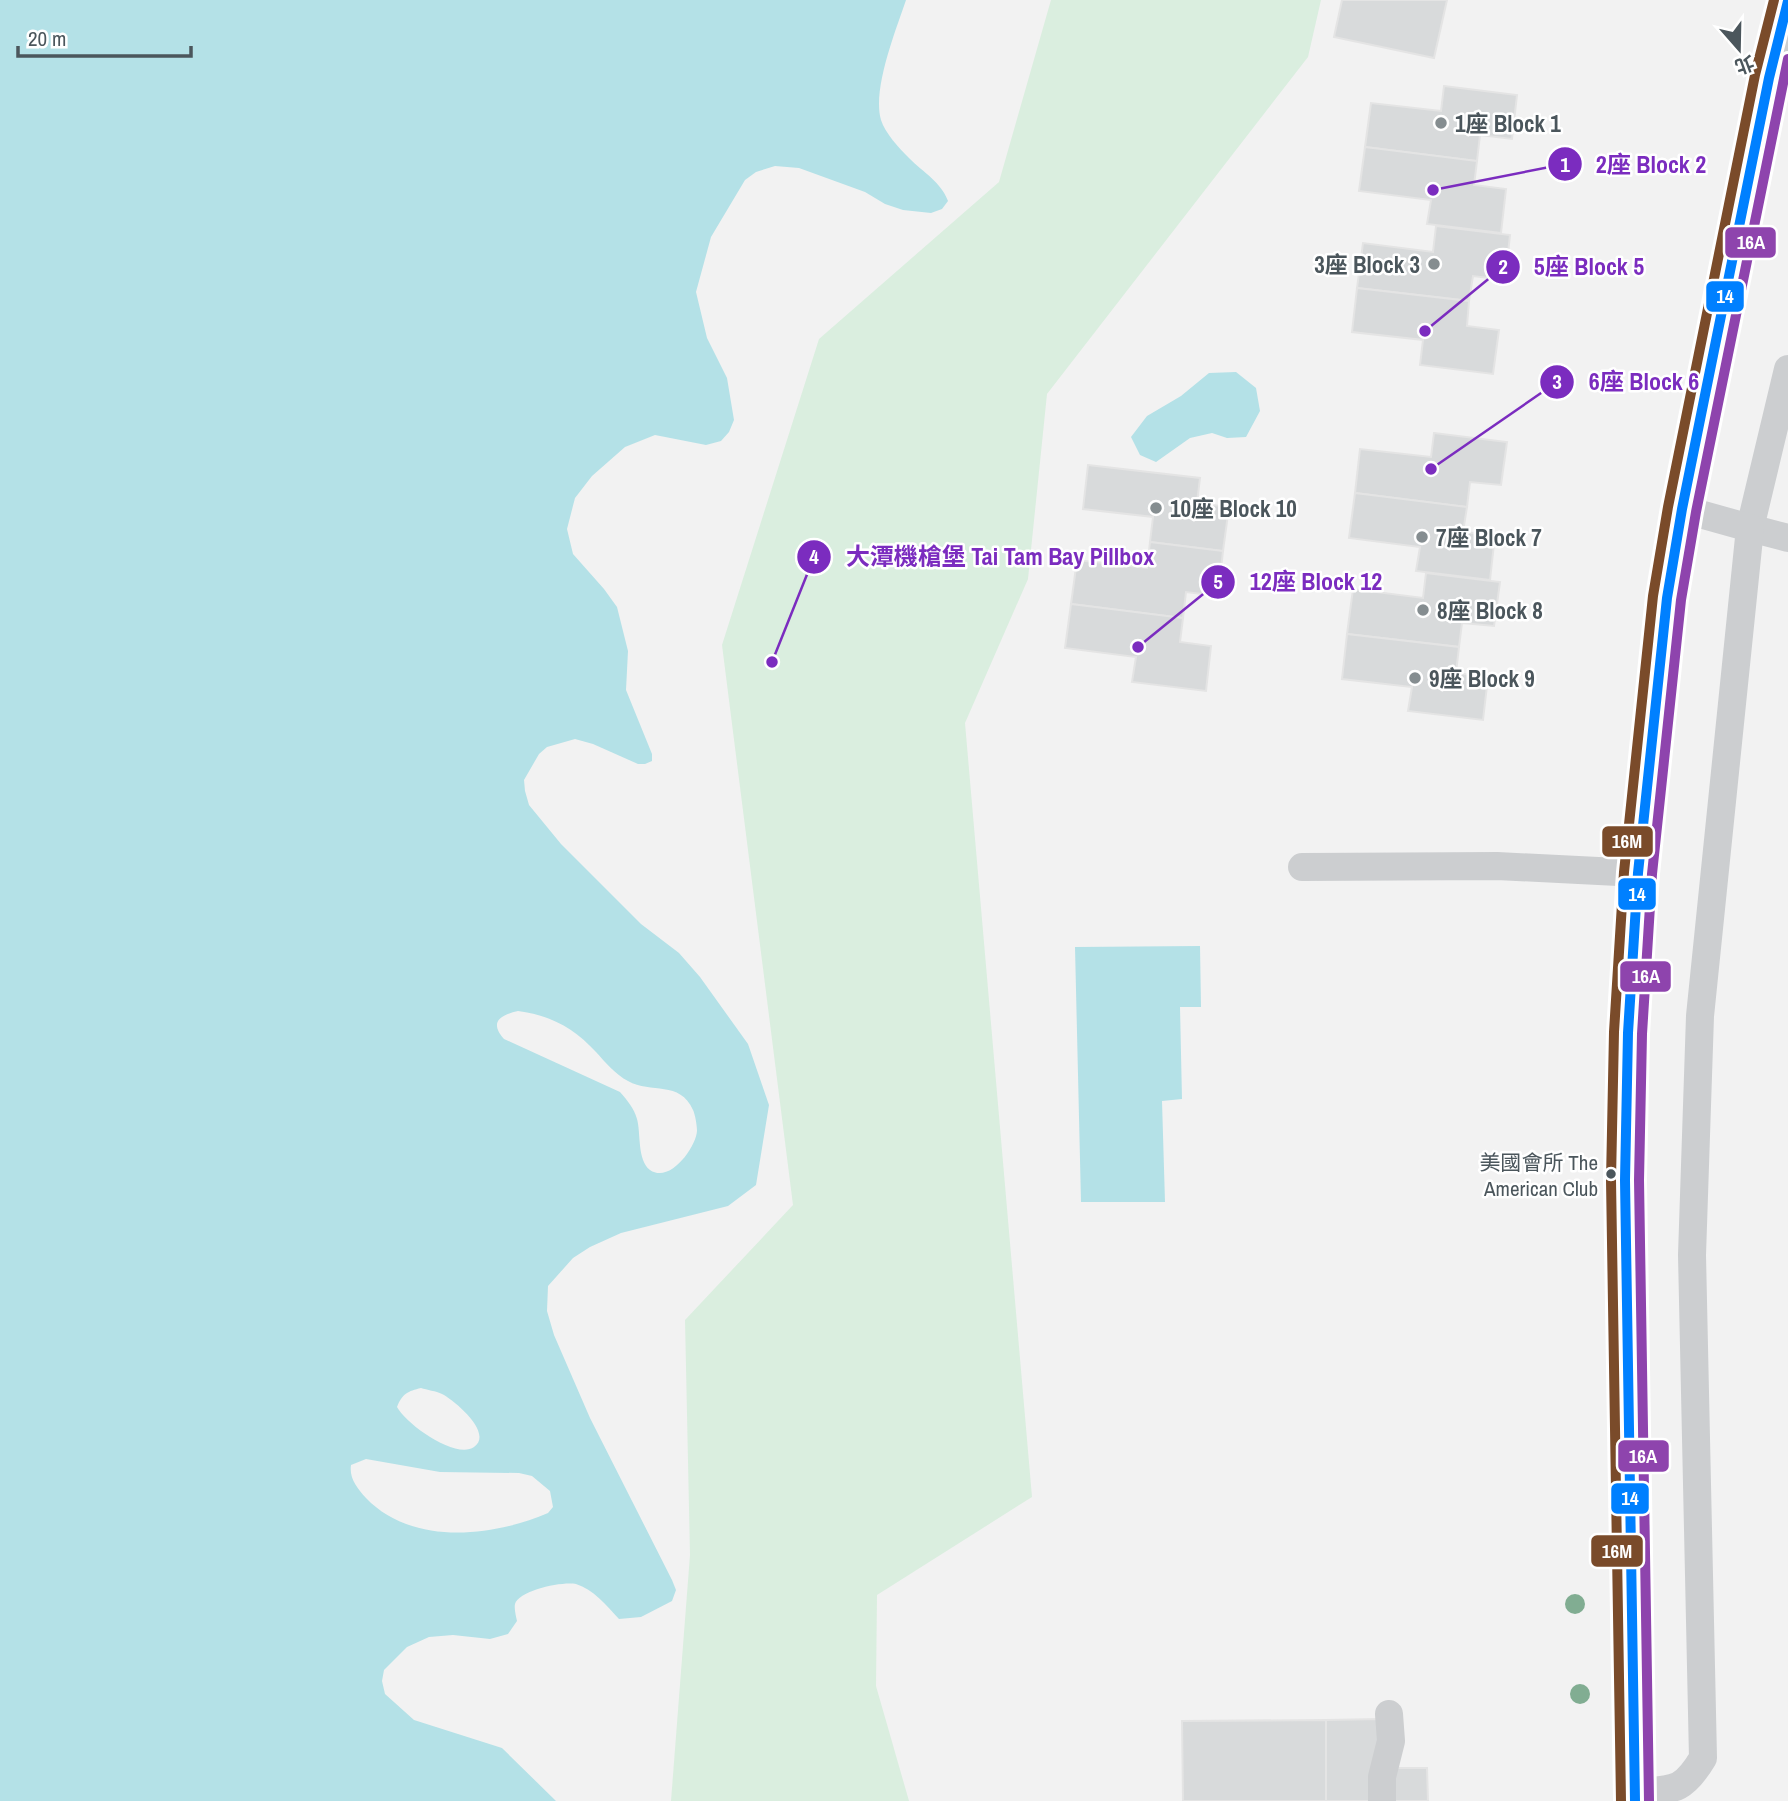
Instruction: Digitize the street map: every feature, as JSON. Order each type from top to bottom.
[{"type":"main road","points":[[1635,1796],[1625,1180],[1628,1033],[1638,873],[1662,637],[1682,509],[1769,78],[1788,1]]},
{"type":"lane","points":[[1635,1796],[1676,1789],[1693,1776],[1703,1758],[1692,1255],[1700,1029],[1750,528],[1788,369]]},
{"type":"lane","points":[[1682,509],[1788,538]]},
{"type":"lane","points":[[1302,867],[1497,866],[1638,873]]},
{"type":"lane","points":[[1382,1801],[1381,1777],[1390,1728]]},
{"type":"green space","points":[[1051,0],[1321,0],[1308,57],[1047,394],[1028,579],[965,723],[1032,1497],[877,1595],[876,1686],[909,1801],[671,1801],[690,1555],[685,1320],[793,1205],[722,645],[819,339],[999,182]]},
{"type":"water","points":[[0,0],[906,0],[882,76],[879,107],[881,120],[893,140],[937,183],[948,201],[942,209],[931,213],[903,210],[885,204],[865,192],[799,168],[775,166],[756,172],[745,180],[711,237],[696,292],[707,338],[727,378],[734,420],[729,432],[721,441],[706,445],[655,435],[625,447],[592,476],[575,498],[567,529],[573,554],[617,607],[628,651],[626,690],[652,754],[652,761],[638,764],[575,739],[547,747],[539,754],[524,780],[529,805],[561,844],[641,924],[679,953],[700,977],[748,1044],[769,1105],[756,1185],[728,1206],[621,1233],[590,1247],[573,1258],[548,1286],[547,1311],[554,1335],[590,1418],[672,1580],[676,1590],[672,1601],[641,1617],[619,1619],[599,1598],[582,1586],[570,1583],[552,1585],[518,1599],[515,1604],[517,1621],[508,1634],[490,1639],[453,1635],[429,1637],[407,1647],[384,1670],[382,1681],[385,1694],[414,1720],[502,1748],[556,1801],[0,1801]],"holes":[[[518,1011],[551,1019],[570,1030],[628,1081],[681,1095],[694,1112],[697,1131],[692,1146],[681,1162],[666,1172],[650,1170],[641,1153],[636,1115],[620,1092],[504,1039],[497,1024],[502,1017]],[[416,1389],[442,1394],[463,1410],[479,1434],[479,1441],[474,1447],[466,1450],[444,1445],[410,1422],[397,1407],[406,1394]],[[366,1459],[440,1472],[519,1473],[532,1476],[550,1491],[553,1507],[548,1513],[502,1528],[453,1532],[429,1530],[406,1524],[385,1513],[366,1498],[352,1479],[351,1465]]]},
{"type":"water","points":[[1236,372],[1256,388],[1260,411],[1246,437],[1227,438],[1212,433],[1190,438],[1156,462],[1140,455],[1131,437],[1147,416],[1181,396],[1209,373]]},
{"type":"water","points":[[1200,946],[1201,1007],[1180,1007],[1182,1099],[1162,1101],[1165,1202],[1081,1202],[1075,947]]},
{"type":"building","points":[[1342,0],[1447,0],[1434,58],[1334,37]]},
{"type":"building","name":"1座 Block 1","points":[[1444,86],[1517,95],[1512,139],[1480,135],[1477,161],[1365,147],[1371,103],[1441,111]]},
{"type":"building","points":[[1365,147],[1477,161],[1474,185],[1506,189],[1501,233],[1427,224],[1431,200],[1359,191]]},
{"type":"building","name":"3座 Block 3","points":[[1436,226],[1510,235],[1505,280],[1473,276],[1469,301],[1357,288],[1363,243],[1433,252]]},
{"type":"building","points":[[1357,288],[1469,301],[1467,326],[1499,330],[1493,374],[1420,365],[1423,340],[1352,332]]},
{"type":"building","points":[[1434,433],[1507,442],[1501,485],[1470,482],[1467,507],[1355,493],[1360,449],[1431,457]]},
{"type":"building","name":"10座 Block 10","points":[[1088,465],[1200,478],[1197,503],[1229,507],[1223,551],[1150,542],[1153,517],[1083,509]]},
{"type":"building","name":"7座 Block 7","points":[[1355,493],[1467,507],[1463,532],[1495,535],[1490,580],[1416,571],[1420,547],[1349,538]]},
{"type":"building","points":[[1150,542],[1223,551],[1218,596],[1186,592],[1183,618],[1071,604],[1077,560],[1147,568]]},
{"type":"building","name":"8座 Block 8","points":[[1426,573],[1500,582],[1494,626],[1462,623],[1459,647],[1347,634],[1353,589],[1423,598]]},
{"type":"building","points":[[1071,604],[1183,618],[1180,642],[1211,646],[1206,691],[1132,682],[1136,657],[1065,648]]},
{"type":"building","name":"9座 Block 9","points":[[1347,634],[1459,647],[1456,673],[1488,677],[1483,720],[1408,711],[1412,687],[1342,679]]},
{"type":"building","points":[[1380,1719],[1381,1768],[1427,1768],[1428,1801],[1326,1801],[1326,1720]]},
{"type":"building","points":[[1326,1720],[1326,1801],[1183,1801],[1182,1721]]},
{"type":"transit line","name":"16M","points":[[1621,1801],[1611,1180],[1614,1032],[1624,872],[1653,596],[1668,507],[1755,75],[1774,0]]},
{"type":"transit line","name":"14","points":[[1635,1801],[1625,1180],[1628,1033],[1638,873],[1667,598],[1682,509],[1769,78],[1788,1]]},
{"type":"transit line","name":"16A","points":[[1649,1801],[1639,1180],[1642,1034],[1652,874],[1681,600],[1696,512],[1788,59]]},
{"type":"place","name":"1座 Block 1","points":[[1441,123]]},
{"type":"place","name":"2座 Block 2","points":[[1433,190]]},
{"type":"place","name":"3座 Block 3","points":[[1434,264]]},
{"type":"place","name":"5座 Block 5","points":[[1425,331]]},
{"type":"place","name":"6座 Block 6","points":[[1431,469]]},
{"type":"place","name":"10座 Block 10","points":[[1156,508]]},
{"type":"place","name":"7座 Block 7","points":[[1422,537]]},
{"type":"place","name":"8座 Block 8","points":[[1423,610]]},
{"type":"place","name":"12座 Block 12","points":[[1138,647]]},
{"type":"place","name":"大潭機槍堡 Tai Tam Bay Pillbox","points":[[772,662]]},
{"type":"place","name":"9座 Block 9","points":[[1415,678]]},
{"type":"place","name":"美國會所 The American Club","points":[[1611,1174]]}]
